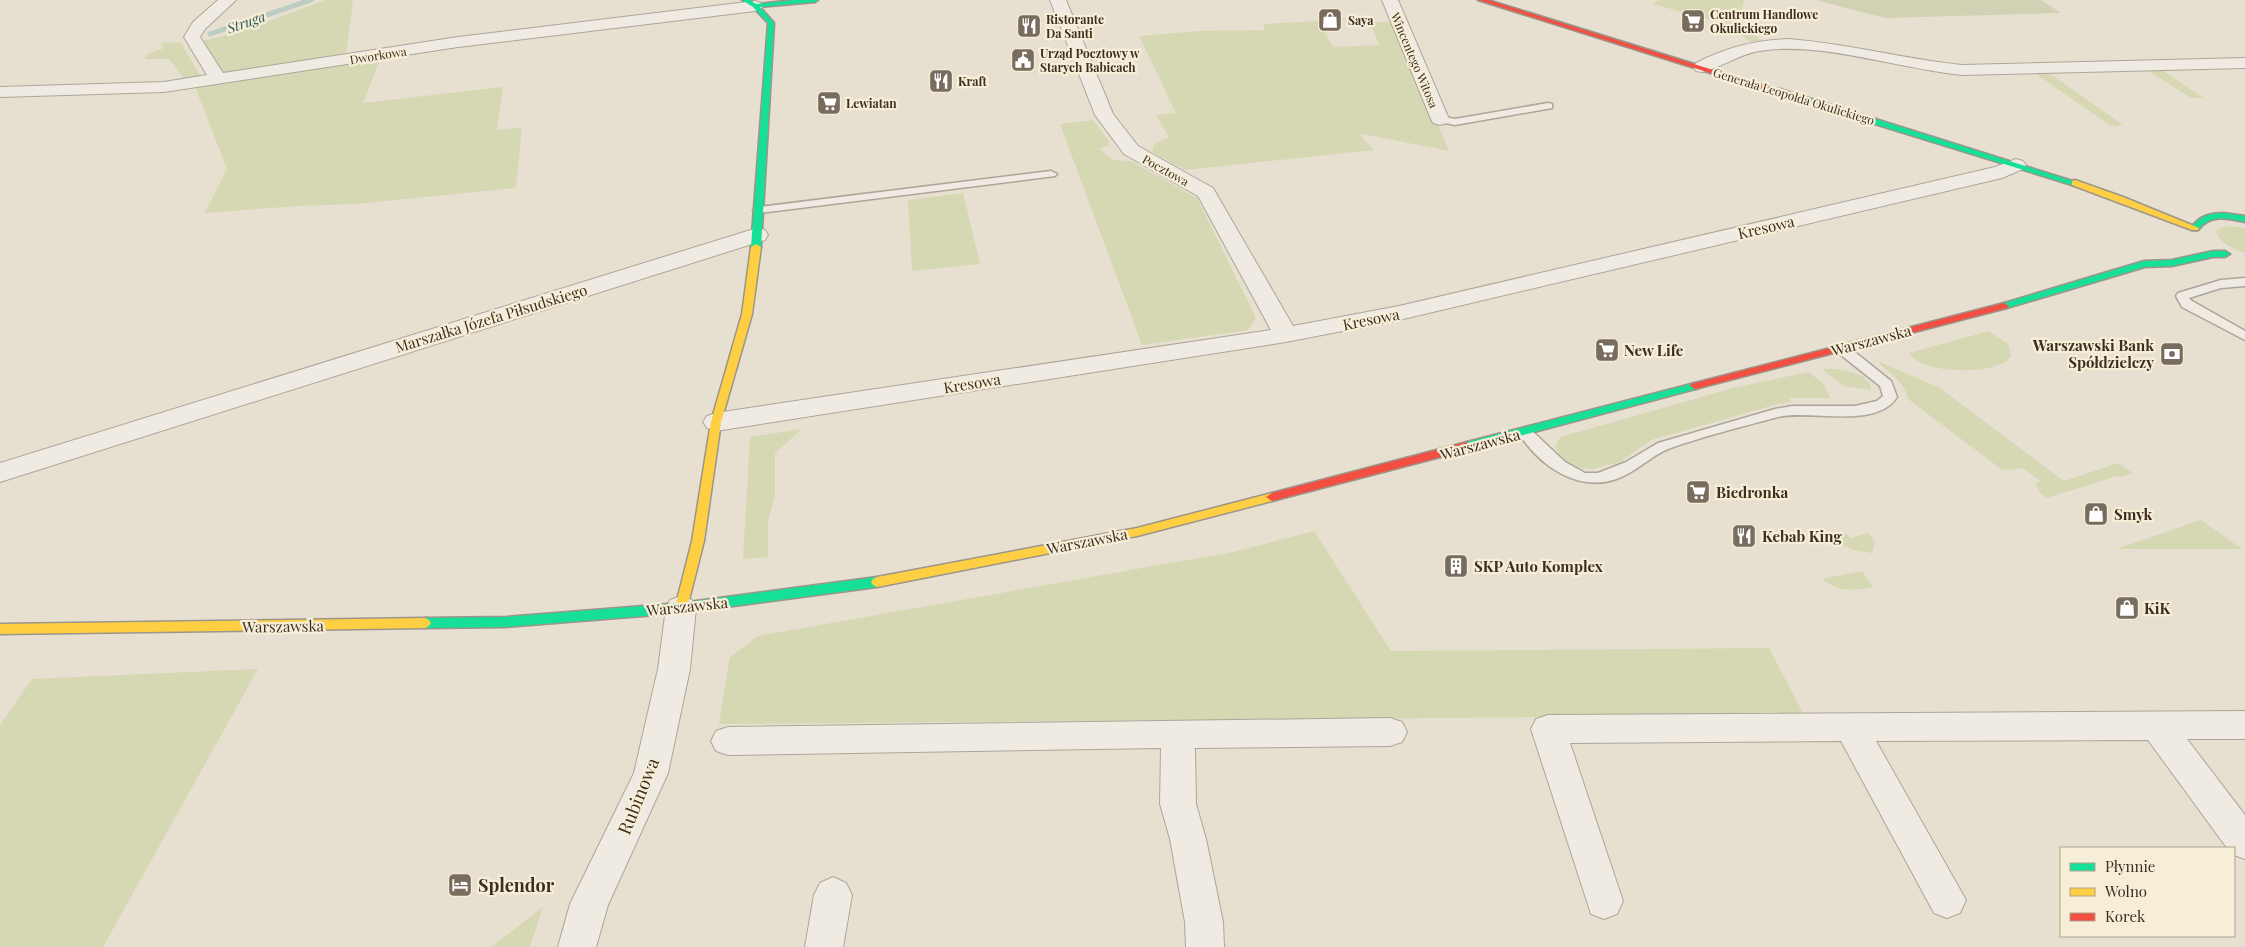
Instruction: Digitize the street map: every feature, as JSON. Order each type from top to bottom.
[{"type":"main road","points":[[750,3],[815,0]]},
{"type":"main road","name":"Generała Leopolda Okulickiego","points":[[1481,0],[2106,193],[2200,238],[2224,254],[2238,259]]},
{"type":"main road","points":[[681,608],[698,541],[716,422],[747,314],[757,235],[770,23],[750,3]]},
{"type":"main road","name":"Generała Leopolda Okulickiego","points":[[2106,193],[2133,196],[2208,217],[2245,219]]},
{"type":"main road","points":[[2200,238],[2198,221],[2208,217]]},
{"type":"main road","name":"Warszawska","points":[[2144,264],[2161,252]]},
{"type":"main road","name":"Warszawska","points":[[0,630],[506,622],[681,608],[899,579],[1137,532],[2022,301],[2144,264],[2172,263],[2213,254],[2224,254]]},
{"type":"street","points":[[219,80],[192,37],[199,26],[228,0]]},
{"type":"street","name":"Pocztowa","points":[[1058,0],[1104,115],[1131,150],[1206,192],[1286,335]]},
{"type":"street","name":"Wincentego Witosa","points":[[1390,0],[1440,119]]},
{"type":"street","name":"Dworkowa","points":[[0,92],[140,89],[219,80],[458,42],[750,3]]},
{"type":"street","points":[[1702,67],[1732,52],[1756,47],[1788,46],[1821,48],[1962,70],[2245,63]]},
{"type":"street","name":"Kresowa","points":[[716,422],[1286,335],[1399,313],[2002,172],[2016,165]]},
{"type":"street","name":"Marszałka Józefa Piłsudskiego","points":[[0,473],[757,235]]},
{"type":"street","name":"Rubinowa","points":[[577,947],[589,904],[633,816],[652,773],[672,678],[681,608]]},
{"type":"street","points":[[1604,901],[1548,729],[2245,725]]},
{"type":"street","points":[[2156,726],[2245,843]]},
{"type":"street","points":[[1850,727],[1947,900]]},
{"type":"street","points":[[728,741],[1390,732]]},
{"type":"street","points":[[1178,734],[1178,804],[1188,839],[1204,922],[1205,947]]},
{"type":"street","points":[[824,947],[833,895]]},
{"type":"lane","points":[[1440,119],[1455,122],[1548,106]]},
{"type":"lane","points":[[758,210],[1051,174]]},
{"type":"lane","points":[[2245,282],[2211,286],[2182,296],[2187,304],[2245,336]]},
{"type":"lane","points":[[1525,432],[1558,467],[1577,476],[1592,478],[1618,473],[1664,446],[1783,411],[1856,411],[1878,406],[1888,401],[1890,397],[1886,384],[1841,348]]},
{"type":"green space","points":[[325,0],[353,0],[346,54],[220,74],[199,42],[245,30]]},
{"type":"green space","points":[[1659,0],[1744,0],[1738,25],[1763,41],[1752,43],[1725,24],[1653,4]]},
{"type":"green space","points":[[1816,0],[2041,0],[2061,13],[1885,18]]},
{"type":"green space","points":[[1318,21],[1333,47],[1379,45],[1370,22],[1395,22],[1449,151],[1358,133],[1374,150],[1185,170],[1152,152],[1154,144],[1169,137],[1156,115],[1176,113],[1139,36],[1198,31],[1265,30],[1263,24]]},
{"type":"green space","points":[[161,42],[181,43],[201,77],[185,80],[169,59],[144,59],[148,54],[164,48]]},
{"type":"green space","points":[[381,57],[363,103],[503,87],[497,130],[522,127],[516,188],[356,204],[205,213],[227,169],[195,87]]},
{"type":"green space","points":[[2162,70],[2204,98],[2191,98],[2149,71]]},
{"type":"green space","points":[[2049,73],[2123,125],[2111,126],[2036,74]]},
{"type":"green space","points":[[1093,120],[1109,141],[1109,145],[1099,149],[1113,160],[1131,161],[1197,198],[1256,318],[1248,330],[1142,345],[1060,124]]},
{"type":"green space","points":[[963,193],[980,264],[912,271],[908,200]]},
{"type":"green space","points":[[2226,226],[2245,228],[2245,253],[2228,245],[2218,236],[2216,232],[2218,229]]},
{"type":"green space","points":[[1989,331],[2008,344],[2011,356],[2004,363],[1976,370],[1943,369],[1916,360],[1909,353]]},
{"type":"green space","points":[[1880,362],[1940,388],[2064,481],[2118,463],[2133,473],[2117,476],[2047,498],[2039,492],[2036,483],[2040,481],[2023,468],[2001,469],[1908,399],[1904,388]]},
{"type":"green space","points":[[1822,369],[1843,370],[1859,375],[1869,384],[1871,390],[1843,386]]},
{"type":"green space","points":[[1808,372],[1824,384],[1830,398],[1789,398],[1791,402],[1651,440],[1620,462],[1593,469],[1576,468],[1563,461],[1556,449],[1556,444],[1561,437],[1733,388]]},
{"type":"green space","points":[[802,429],[775,453],[775,496],[768,521],[768,557],[743,559],[750,437]]},
{"type":"green space","points":[[2201,520],[2242,549],[2116,549]]},
{"type":"green space","points":[[1314,531],[1391,651],[1769,648],[1804,715],[719,724],[730,657],[758,636],[1233,552]]},
{"type":"green space","points":[[1845,533],[1851,538],[1869,533],[1875,542],[1872,553],[1854,550],[1829,538]]},
{"type":"green space","points":[[1863,572],[1873,587],[1846,589],[1834,586],[1822,579]]},
{"type":"green space","points":[[258,669],[103,947],[0,947],[0,725],[32,679]]},
{"type":"green space","points":[[543,907],[530,947],[491,947]]},
{"type":"waterway","name":"Struga","points":[[210,34],[311,0]]},
{"type":"traffic: fast","points":[[745,0],[755,6],[771,23],[756,247]]},
{"type":"traffic: fast","points":[[755,6],[815,0]]},
{"type":"traffic: fast","points":[[1777,91],[2075,183]]},
{"type":"traffic: fast","points":[[2195,228],[2199,222],[2211,216],[2245,219]]},
{"type":"traffic: fast","points":[[2004,306],[2144,264],[2172,263],[2213,254],[2225,254]]},
{"type":"traffic: fast","points":[[1467,446],[1695,386]]},
{"type":"traffic: fast","points":[[425,623],[506,622],[681,608],[877,582]]},
{"type":"traffic: slow","points":[[2075,183],[2195,228]]},
{"type":"traffic: slow","points":[[681,608],[698,541],[716,422],[747,314],[756,247]]},
{"type":"traffic: slow","points":[[877,582],[1137,532],[1272,497]]},
{"type":"traffic: slow","points":[[0,629],[425,623]]},
{"type":"traffic: jam","points":[[1481,0],[1777,91]]},
{"type":"traffic: jam","points":[[1695,386],[2004,306]]},
{"type":"traffic: jam","points":[[1272,497],[1467,446]]},
{"type":"place","name":"Saya","points":[[1330,20]]},
{"type":"place","name":"Centrum Handlowe Okulickiego","points":[[1693,21]]},
{"type":"place","name":"Ristorante Da Santi","points":[[1029,26]]},
{"type":"place","name":"Urząd Pocztowy w Starych Babicach","points":[[1023,60]]},
{"type":"place","name":"Kraft","points":[[941,81]]},
{"type":"place","name":"Lewiatan","points":[[829,103]]},
{"type":"place","name":"New Life","points":[[1607,350]]},
{"type":"place","name":"Warszawski Bank Spółdzielczy","points":[[2172,354]]},
{"type":"place","name":"Biedronka","points":[[1698,492]]},
{"type":"place","name":"Smyk","points":[[2096,514]]},
{"type":"place","name":"Kebab King","points":[[1744,536]]},
{"type":"place","name":"SKP Auto Komplex","points":[[1456,566]]},
{"type":"place","name":"KiK","points":[[2127,608]]},
{"type":"place","name":"Splendor","points":[[460,885]]}]
